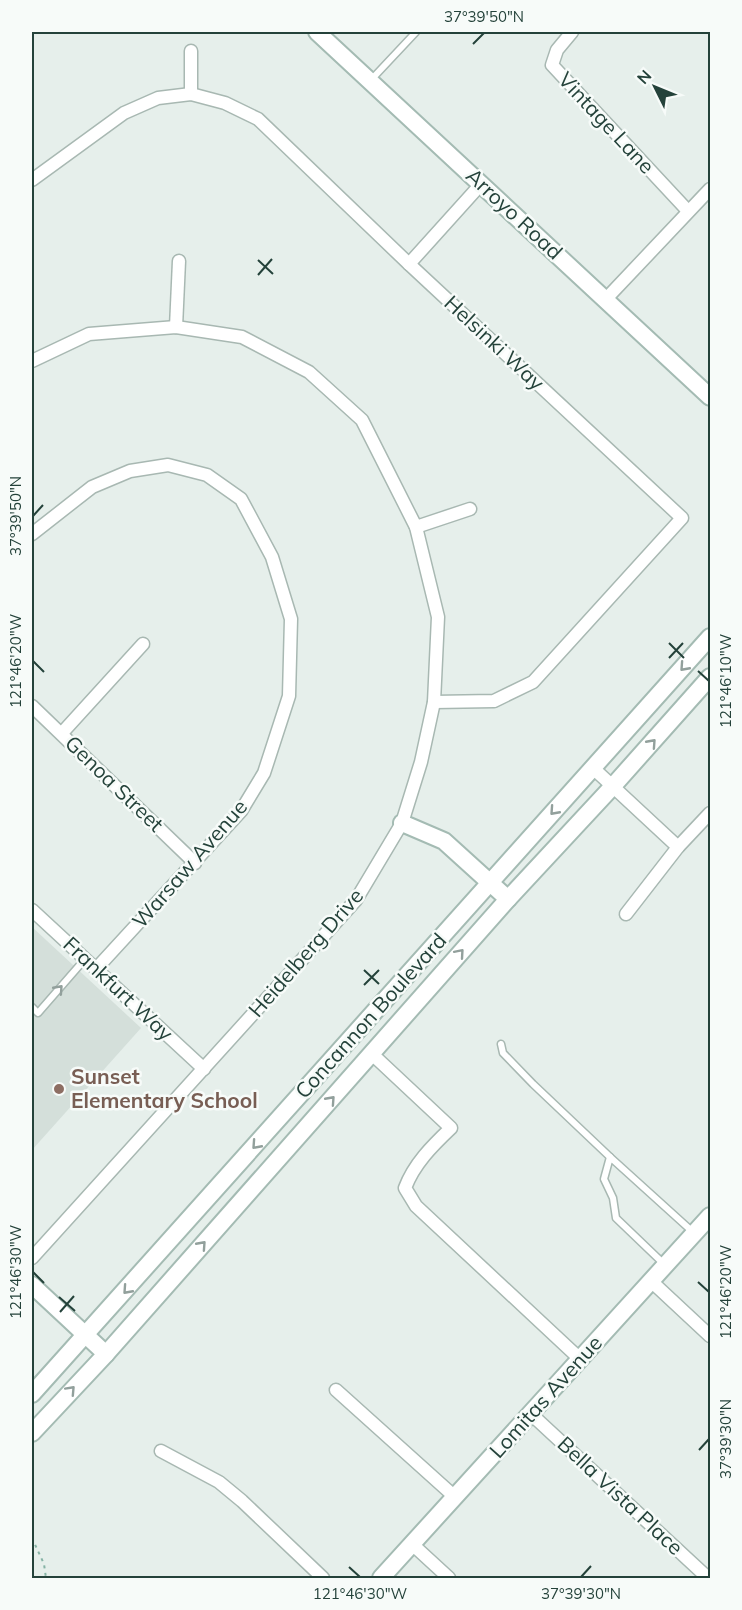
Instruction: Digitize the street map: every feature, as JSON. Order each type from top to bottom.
[{"type":"main road","name":"Arroyo Road","points":[[317,32],[711,397]]},
{"type":"main road","name":"Concannon Boulevard","points":[[32,1394],[711,637]]},
{"type":"main road","name":"Concannon Boulevard","points":[[32,1433],[106,1354],[508,899],[711,677]]},
{"type":"main road","points":[[402,823],[444,841],[508,899]]},
{"type":"main road","name":"Lomitas Avenue","points":[[381,1578],[711,1216]]},
{"type":"main road","points":[[32,1285],[106,1354]]},
{"type":"street","name":"Vintage Lane","points":[[572,32],[557,50],[552,64],[688,211]]},
{"type":"street","points":[[191,51],[191,94]]},
{"type":"street","name":"Helsinki Way","points":[[32,180],[124,113],[159,98],[191,94],[225,103],[258,119],[409,264],[682,518],[533,682],[494,701],[434,702]]},
{"type":"street","points":[[409,264],[482,183]]},
{"type":"street","points":[[605,300],[711,189]]},
{"type":"street","points":[[176,327],[179,261]]},
{"type":"street","name":"Heidelberg Drive","points":[[32,361],[89,334],[176,327],[242,337],[309,372],[362,420],[416,527],[438,617],[434,702],[421,762],[402,823],[356,900],[32,1258]]},
{"type":"street","name":"Warsaw Avenue","points":[[32,534],[92,488],[130,471],[168,465],[207,475],[241,500],[272,557],[291,619],[289,696],[264,772],[241,811],[96,969]]},
{"type":"street","points":[[416,527],[470,509]]},
{"type":"street","points":[[62,734],[143,644]]},
{"type":"street","name":"Genoa Street","points":[[32,706],[195,862]]},
{"type":"street","points":[[594,768],[678,847]]},
{"type":"street","points":[[626,914],[678,847],[711,813]]},
{"type":"street","name":"Frankfurt Way","points":[[32,910],[204,1069]]},
{"type":"street","points":[[372,1054],[451,1128],[432,1147],[411,1174],[405,1188],[417,1206],[580,1359]]},
{"type":"street","points":[[651,1281],[711,1336]]},
{"type":"street","points":[[336,1390],[455,1497]]},
{"type":"street","name":"Bella Vista Place","points":[[531,1414],[708,1578]]},
{"type":"street","points":[[161,1451],[219,1482],[323,1578]]},
{"type":"street","points":[[412,1544],[449,1578]]},
{"type":"lane","points":[[370,81],[416,32]]},
{"type":"lane","points":[[32,1006],[38,1013],[85,959]]},
{"type":"lane","points":[[501,1044],[503,1053],[533,1084],[695,1233]]},
{"type":"lane","points":[[610,1157],[604,1179],[613,1198],[616,1218],[666,1266]]},
{"type":"path","points":[[32,1538],[44,1563],[45,1578]]},
{"type":"shaded area","name":"Sunset Elementary School","points":[[32,927],[141,1028],[32,1150]]},
{"type":"place","name":"Sunset Elementary School","points":[[59,1089]]}]
